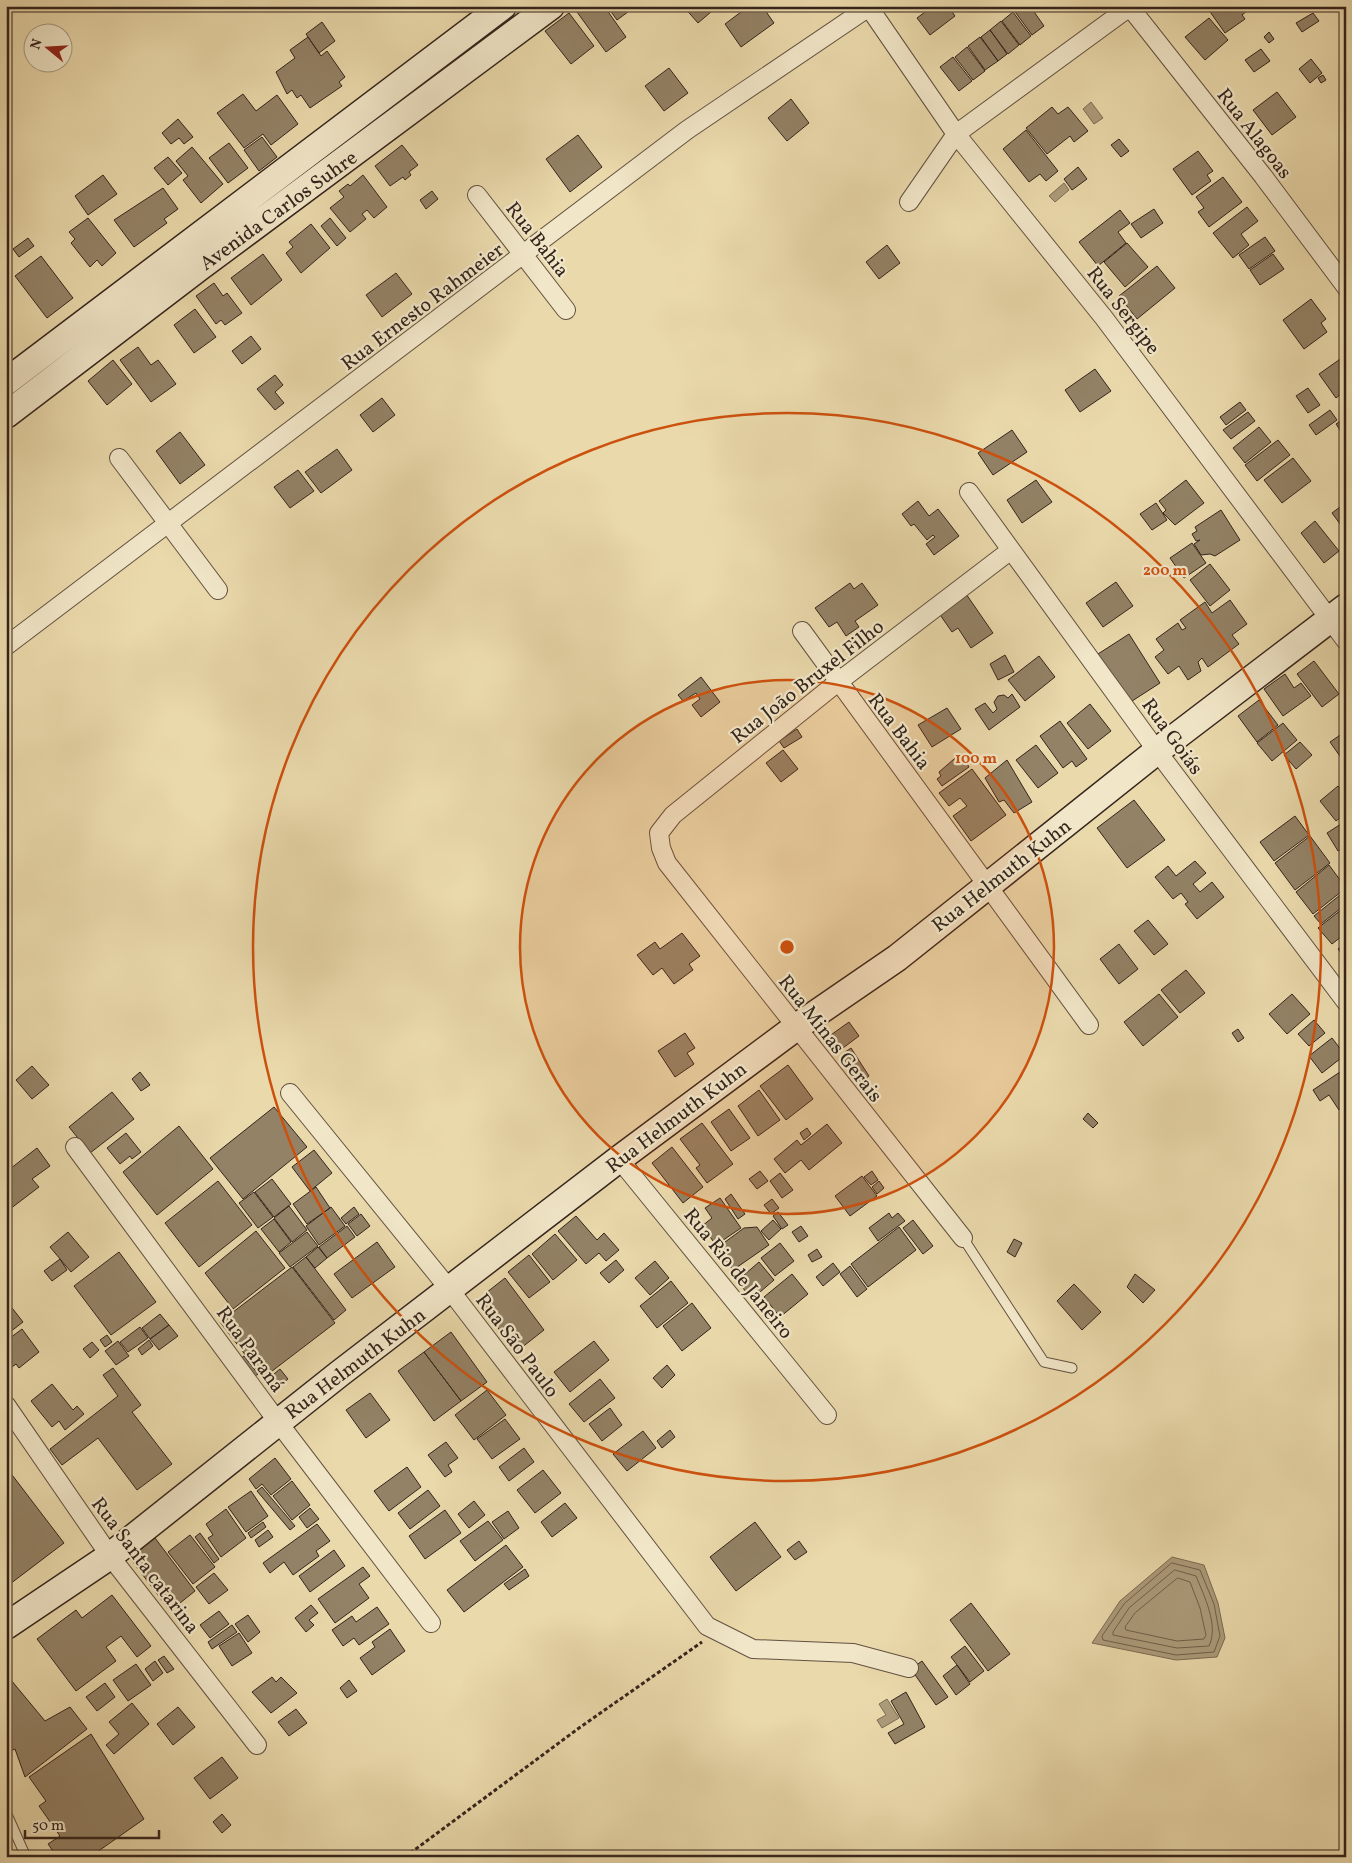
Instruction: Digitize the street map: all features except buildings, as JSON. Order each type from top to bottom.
[{"type":"main road","name":"Avenida Carlos Suhre","points":[[6,382],[394,91],[504,6]]},
{"type":"main road","name":"Avenida Carlos Suhre","points":[[6,415],[208,261],[551,6]]},
{"type":"main road","points":[[394,91],[409,113]]},
{"type":"main road","points":[[46,352],[62,373]]},
{"type":"main road","name":"Rua Helmuth Kuhn","points":[[6,1626],[110,1556],[278,1422],[619,1159],[795,1028],[897,958],[1157,751],[1338,613]]},
{"type":"street","points":[[909,202],[956,134],[1130,6]]},
{"type":"street","name":"Rua Alagoas","points":[[1130,6],[1263,176],[1346,287]]},
{"type":"street","name":"Rua Sergipe","points":[[869,7],[956,134],[1338,613],[1346,641]]},
{"type":"street","name":"Rua Ernesto Rahmeier","points":[[6,646],[687,130],[869,7]]},
{"type":"street","name":"Rua Bahia","points":[[477,195],[566,310]]},
{"type":"street","points":[[119,458],[218,590]]},
{"type":"street","name":"Rua Goiás","points":[[969,492],[1157,751],[1346,1002]]},
{"type":"street","name":"Rua João Bruxel Filho","points":[[667,863],[661,848],[660,833],[673,815],[838,682],[1011,550]]},
{"type":"street","name":"Rua Bahia","points":[[802,631],[1089,1025]]},
{"type":"street","name":"Rua Minas Gerais","points":[[667,863],[962,1238]]},
{"type":"street","name":"Rua São Paulo","points":[[290,1093],[450,1290],[712,1629]]},
{"type":"street","name":"Rua Paraná","points":[[75,1148],[430,1623]]},
{"type":"street","name":"Rua Rio de Janeiro","points":[[619,1159],[827,1414]]},
{"type":"street","name":"Rua Santa catarina","points":[[6,1405],[110,1556],[257,1746]]},
{"type":"street","points":[[712,1629],[753,1649],[853,1653],[909,1668]]},
{"type":"lane","points":[[962,1238],[1044,1362],[1072,1368]]},
{"type":"lane","points":[[6,1812],[26,1857]]},
{"type":"path","points":[[405,1857],[712,1629]]},
{"type":"water","points":[[1091,102],[1103,118],[1094,124],[1083,109]]},
{"type":"water","points":[[1064,183],[1069,190],[1055,202],[1049,196]]},
{"type":"water","points":[[1172,1557],[1204,1565],[1218,1603],[1225,1638],[1217,1657],[1176,1660],[1092,1643],[1120,1601]]},
{"type":"water","points":[[887,1699],[899,1718],[882,1728],[877,1720],[886,1715],[879,1704]]}]
